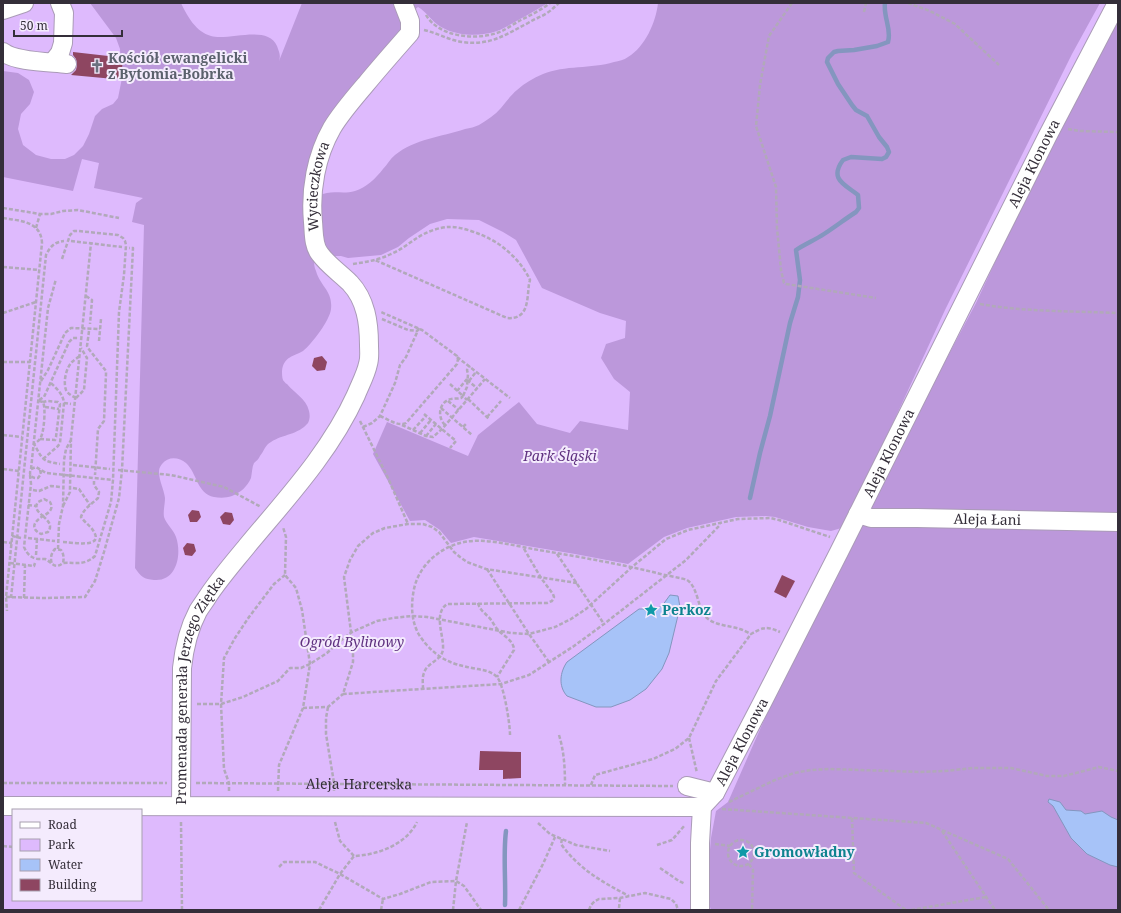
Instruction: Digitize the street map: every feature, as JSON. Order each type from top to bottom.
[{"type":"street","points":[[3,10],[24,3]]},
{"type":"street","points":[[3,52],[7,55],[24,59],[60,63],[60,53],[63,43],[64,13],[60,3]]},
{"type":"street","name":"Wycieczkowa","points":[[274,514],[320,457],[337,432],[351,406],[369,363],[368,322],[371,311],[350,283],[319,253],[315,244],[312,203],[315,175],[323,149],[332,128],[352,100],[417,32],[410,21],[403,3]]},
{"type":"street","name":"Aleja Klonowa","points":[[692,909],[700,843],[702,794],[844,543],[1047,137],[1117,3]]},
{"type":"street","name":"Promenada generała Jerzego Ziętka","points":[[181,806],[181,704],[183,654],[190,632],[198,611],[220,578],[274,514]]},
{"type":"street","name":"Aleja Łani","points":[[858,514],[871,518],[1118,522]]},
{"type":"street","name":"Aleja Harcerska","points":[[3,806],[470,806],[515,799],[702,794]]},
{"type":"path","points":[[424,11],[428,18],[443,30],[461,36],[478,37],[503,30],[550,3]]},
{"type":"path","points":[[432,32],[445,38],[461,42],[477,43],[490,41],[511,33],[548,13],[559,3]]},
{"type":"path","points":[[792,3],[769,36],[760,85],[756,126],[776,187],[777,228],[781,270],[784,283],[876,298]]},
{"type":"path","points":[[864,12],[866,3]]},
{"type":"path","points":[[908,3],[930,11],[955,24],[999,65]]},
{"type":"path","points":[[1068,129],[1078,131],[1118,132]]},
{"type":"path","points":[[3,208],[40,214],[78,210],[119,218]]},
{"type":"path","points":[[36,228],[40,214]]},
{"type":"path","points":[[3,218],[29,223],[36,228],[42,240],[6,597],[6,611]]},
{"type":"path","points":[[350,264],[375,260],[393,254],[419,237],[437,229],[454,227],[485,236],[503,246],[508,251],[526,272],[530,280],[526,307],[522,314],[517,318],[507,318],[375,260]]},
{"type":"path","points":[[56,279],[48,308],[30,475],[31,484],[24,547],[30,556],[45,559],[58,566],[62,563],[85,563],[90,561],[95,556],[111,502],[119,312],[124,275],[126,250],[125,241],[118,235],[76,231],[70,234],[62,259]]},
{"type":"path","points":[[11,598],[46,255],[55,243],[64,240]]},
{"type":"path","points":[[71,241],[122,247]]},
{"type":"path","points":[[63,506],[70,492],[71,439],[91,243]]},
{"type":"path","points":[[6,597],[85,597],[94,581],[104,552],[119,498],[122,470],[133,248],[129,248]]},
{"type":"path","points":[[3,267],[39,270]]},
{"type":"path","points":[[86,296],[92,300],[90,324]]},
{"type":"path","points":[[966,298],[979,304],[1000,307],[1118,313]]},
{"type":"path","points":[[3,313],[36,302]]},
{"type":"path","points":[[371,311],[382,312],[418,330]]},
{"type":"path","points":[[371,311],[380,318],[408,330],[422,330],[510,398]]},
{"type":"path","points":[[99,341],[101,319]]},
{"type":"path","points":[[41,381],[68,329],[100,329]]},
{"type":"path","points":[[408,524],[388,478],[363,428],[380,416],[395,383],[400,365],[406,357],[418,330]]},
{"type":"path","points":[[89,331],[86,339],[88,348],[106,372],[104,421],[98,429],[95,475]]},
{"type":"path","points":[[39,401],[44,397],[69,342],[73,338],[78,338]]},
{"type":"path","points":[[76,398],[84,390],[87,358],[86,354],[81,348]]},
{"type":"path","points":[[76,398],[70,395],[66,390],[66,376],[67,369],[72,362],[80,356]]},
{"type":"path","points":[[402,425],[457,364],[457,356]]},
{"type":"path","points":[[3,362],[30,362]]},
{"type":"path","points":[[445,425],[440,420],[441,408],[448,400],[461,398],[463,396],[468,387],[467,370],[470,366]]},
{"type":"path","points":[[457,391],[476,372]]},
{"type":"path","points":[[380,416],[426,436],[433,437],[442,429],[485,379]]},
{"type":"path","points":[[468,380],[477,388]]},
{"type":"path","points":[[43,459],[60,443],[64,403],[63,397],[50,383]]},
{"type":"path","points":[[450,384],[488,418],[501,401]]},
{"type":"path","points":[[448,400],[459,410]]},
{"type":"path","points":[[39,401],[58,402],[60,404],[55,440],[40,439]]},
{"type":"path","points":[[34,444],[40,439],[42,434],[45,407],[43,402]]},
{"type":"path","points":[[64,403],[71,404]]},
{"type":"path","points":[[45,407],[59,409]]},
{"type":"path","points":[[441,408],[472,435]]},
{"type":"path","points":[[475,413],[478,409]]},
{"type":"path","points":[[413,430],[425,415],[456,441],[450,448]]},
{"type":"path","points":[[420,433],[432,420]]},
{"type":"path","points":[[426,436],[436,424]]},
{"type":"path","points":[[463,427],[466,424]]},
{"type":"path","points":[[3,435],[22,437]]},
{"type":"path","points":[[58,549],[59,524],[63,506],[65,453],[71,439]]},
{"type":"path","points":[[34,444],[43,459],[48,462],[60,464]]},
{"type":"path","points":[[32,459],[39,468],[46,473],[63,476],[113,480]]},
{"type":"path","points":[[73,465],[110,469]]},
{"type":"path","points":[[31,469],[34,467],[39,468]]},
{"type":"path","points":[[39,468],[41,474],[39,477]]},
{"type":"path","points":[[3,469],[19,471]]},
{"type":"path","points":[[118,470],[171,475],[224,487],[274,514],[282,522],[286,538],[285,575],[296,588],[302,610],[310,664],[303,708],[279,765],[278,791]]},
{"type":"path","points":[[31,484],[36,478],[46,473]]},
{"type":"path","points":[[30,475],[33,478],[36,478]]},
{"type":"path","points":[[63,542],[87,544],[92,543],[95,540],[96,534],[92,528],[84,522],[82,517],[86,508],[98,499],[98,490],[94,485],[94,481]]},
{"type":"path","points":[[33,490],[51,486],[61,487]]},
{"type":"path","points":[[17,488],[26,490]]},
{"type":"path","points":[[74,488],[79,489],[90,505]]},
{"type":"path","points":[[36,506],[37,510],[43,516],[49,522],[50,527],[46,533],[41,534],[36,531],[35,524],[38,520],[43,516],[48,514],[52,510],[52,504],[46,499],[42,499],[36,506]]},
{"type":"path","points":[[28,505],[36,506]]},
{"type":"path","points":[[181,704],[221,704],[243,697],[278,681],[290,668],[301,668],[310,664],[327,653],[352,632],[377,621],[412,616],[440,619],[511,633],[529,634],[555,627],[586,609],[632,567],[666,539],[688,530],[738,519],[770,518],[831,537],[844,543]]},
{"type":"path","points":[[343,694],[501,684],[529,675],[574,646],[686,560],[719,526],[720,523]]},
{"type":"path","points":[[303,708],[328,707],[343,694],[353,662],[352,632],[344,577],[350,560],[358,546],[373,533],[385,528],[408,524],[423,524],[432,527],[439,532],[460,557],[467,562],[486,569],[577,583]]},
{"type":"path","points":[[12,536],[21,538]]},
{"type":"path","points":[[28,538],[55,541]]},
{"type":"path","points":[[36,555],[37,539]]},
{"type":"path","points":[[510,735],[510,725],[501,684],[497,677],[489,671],[447,662],[439,657],[419,635],[414,625],[412,616],[413,594],[418,577],[429,561],[450,546],[464,542],[476,541],[523,547],[632,567],[687,580],[694,588],[704,615],[715,623],[740,629],[751,634]]},
{"type":"path","points":[[3,542],[12,543]]},
{"type":"path","points":[[423,688],[424,672],[426,668],[442,654],[443,649],[440,619],[444,606],[447,604],[547,603],[552,601],[554,597],[553,594],[541,578],[523,547]]},
{"type":"path","points":[[58,549],[61,550],[68,563]]},
{"type":"path","points":[[45,559],[52,554],[53,551],[58,549]]},
{"type":"path","points":[[557,553],[604,624]]},
{"type":"path","points":[[52,554],[52,564]]},
{"type":"path","points":[[62,563],[64,558]]},
{"type":"path","points":[[10,563],[34,566],[35,563]]},
{"type":"path","points":[[24,598],[25,565]]},
{"type":"path","points":[[486,569],[549,662]]},
{"type":"path","points":[[229,791],[229,783],[224,769],[221,704],[224,658],[249,617],[274,584],[285,575]]},
{"type":"path","points":[[478,603],[481,610],[514,647],[514,650],[497,677]]},
{"type":"path","points":[[591,785],[595,775],[653,759],[675,749],[689,738],[716,681],[751,634],[762,628],[770,628],[782,633]]},
{"type":"path","points":[[328,707],[326,734],[334,783],[333,813],[340,841],[354,856]]},
{"type":"path","points":[[559,734],[562,745],[564,785]]},
{"type":"path","points":[[657,845],[672,840],[702,794],[689,738]]},
{"type":"path","points":[[702,794],[728,802],[775,780],[794,773],[811,770],[830,769],[921,772],[973,768],[1011,768],[1047,776],[1064,776],[1099,767],[1118,771]]},
{"type":"path","name":"Aleja Harcerska","points":[[3,783],[591,785],[702,794]]},
{"type":"path","points":[[511,784],[515,799],[542,827],[555,836],[576,845],[610,851]]},
{"type":"path","points":[[702,794],[852,818],[926,824],[1008,859],[1049,910]]},
{"type":"path","name":"Promenada generała Jerzego Ziętka","points":[[181,806],[182,910]]},
{"type":"path","points":[[319,910],[340,874],[354,856],[366,855],[402,841],[414,828],[419,819],[419,806]]},
{"type":"path","points":[[453,910],[456,881],[470,806]]},
{"type":"path","points":[[852,818],[854,872],[906,910]]},
{"type":"path","points":[[942,830],[995,910]]},
{"type":"path","points":[[519,910],[543,864],[555,836]]},
{"type":"path","points":[[562,839],[561,844],[567,852],[590,873],[629,896]]},
{"type":"path","points":[[738,840],[748,842],[754,850],[754,856],[749,864],[739,866],[730,861],[728,851],[730,846],[738,840]]},
{"type":"path","points":[[718,845],[730,846]]},
{"type":"path","points":[[279,868],[284,862],[315,862],[340,874],[383,899],[431,882],[456,881],[464,886],[481,910]]},
{"type":"path","points":[[749,864],[753,870],[752,910]]},
{"type":"path","points":[[590,910],[591,905],[599,899],[620,898],[645,893],[671,899],[678,909],[692,909]]},
{"type":"path","points":[[911,910],[986,897]]},
{"type":"path","points":[[619,908],[620,898]]},
{"type":"path","points":[[382,910],[383,899]]},
{"type":"green space","name":"Park Śląski","points":[[3,3],[1118,3],[1118,910],[3,910]]},
{"type":"green space","points":[[90,3],[181,3],[196,27],[211,36],[228,37],[257,34],[272,39],[279,52],[279,61],[302,3],[548,3],[500,30],[476,35],[461,34],[447,30],[434,22],[418,7],[413,11],[405,26],[321,146],[314,264],[318,276],[330,298],[331,309],[330,314],[316,338],[307,348],[287,360],[282,371],[283,380],[303,399],[308,407],[310,414],[309,422],[300,430],[269,443],[254,463],[251,478],[246,487],[230,497],[214,497],[204,492],[190,467],[186,463],[174,458],[164,461],[159,472],[165,498],[164,517],[175,534],[178,544],[178,559],[173,572],[168,577],[154,580],[145,578],[135,568],[144,225],[132,222],[136,203],[143,198],[94,188],[99,163],[82,159],[73,191],[3,177],[3,71],[18,73],[29,80],[34,92],[30,104],[21,114],[18,129],[23,145],[36,155],[51,159],[65,159],[74,155],[83,146],[95,116],[102,109],[113,104],[118,98],[122,78],[120,49],[116,38]]},
{"type":"green space","points":[[658,3],[1100,3],[1072,54],[945,310],[845,527],[831,531],[808,527],[775,517],[736,517],[687,528],[664,537],[628,564],[474,537],[451,543],[440,530],[425,520],[410,521],[373,454],[387,422],[468,456],[478,435],[519,402],[537,424],[570,433],[580,421],[628,430],[630,392],[614,379],[601,358],[606,344],[625,338],[626,321],[600,313],[542,288],[516,240],[479,220],[447,219],[430,224],[398,247],[381,255],[348,258],[341,256],[330,256],[320,243],[319,196],[328,193],[359,190],[374,179],[393,157],[411,145],[479,125],[496,113],[520,87],[539,76],[560,69],[596,66],[626,58],[640,47],[649,33],[655,18]]},
{"type":"green space","points":[[1118,12],[1118,910],[711,910],[706,895],[711,838],[716,811],[728,802],[787,668],[863,516],[976,303],[1052,140]]},
{"type":"water","name":"Perkoz","points":[[670,595],[678,596],[680,607],[669,653],[662,669],[646,689],[630,700],[611,707],[596,707],[567,696],[562,688],[561,679],[567,662],[639,609],[643,609],[651,613],[654,612],[662,606]]},
{"type":"water","points":[[1049,799],[1060,802],[1066,810],[1081,811],[1085,814],[1102,811],[1118,820],[1118,867],[1110,865],[1087,854],[1071,838],[1053,806],[1048,802]]},
{"type":"building","name":"Kościół ewangelicki z Bytomia-Bobrka","points":[[73,52],[123,58],[121,79],[71,75],[76,70],[77,65]]},
{"type":"building","points":[[322,356],[327,362],[325,370],[317,371],[312,366],[314,358]]},
{"type":"building","points":[[192,510],[199,511],[201,517],[197,522],[190,522],[188,515]]},
{"type":"building","points":[[225,512],[232,513],[234,520],[230,525],[223,524],[220,517]]},
{"type":"building","points":[[187,543],[194,544],[196,551],[192,556],[185,555],[183,548]]},
{"type":"building","points":[[782,575],[795,581],[786,598],[774,592]]},
{"type":"building","points":[[480,751],[521,752],[521,778],[503,779],[503,770],[479,770]]},
{"type":"waterway","points":[[750,498],[770,416],[790,323],[798,297],[800,280],[796,250],[821,236],[856,212],[859,208],[858,195],[843,184],[838,177],[837,172],[843,160],[851,157],[882,159],[886,157],[889,152],[867,116],[856,110],[852,105],[838,84],[827,62],[828,58],[834,52],[877,46],[888,42],[889,32],[885,13],[885,3]]},
{"type":"waterway","points":[[505,905],[506,831]]},
{"type":"place","name":"Kościół ewangelicki z Bytomia-Bobrka","points":[[97,66]]},
{"type":"place","name":"Perkoz","points":[[651,610]]},
{"type":"place","name":"Gromowładny","points":[[743,852]]},
{"type":"park label","name":"Ogród Bylinowy","points":[[352,642]]}]
